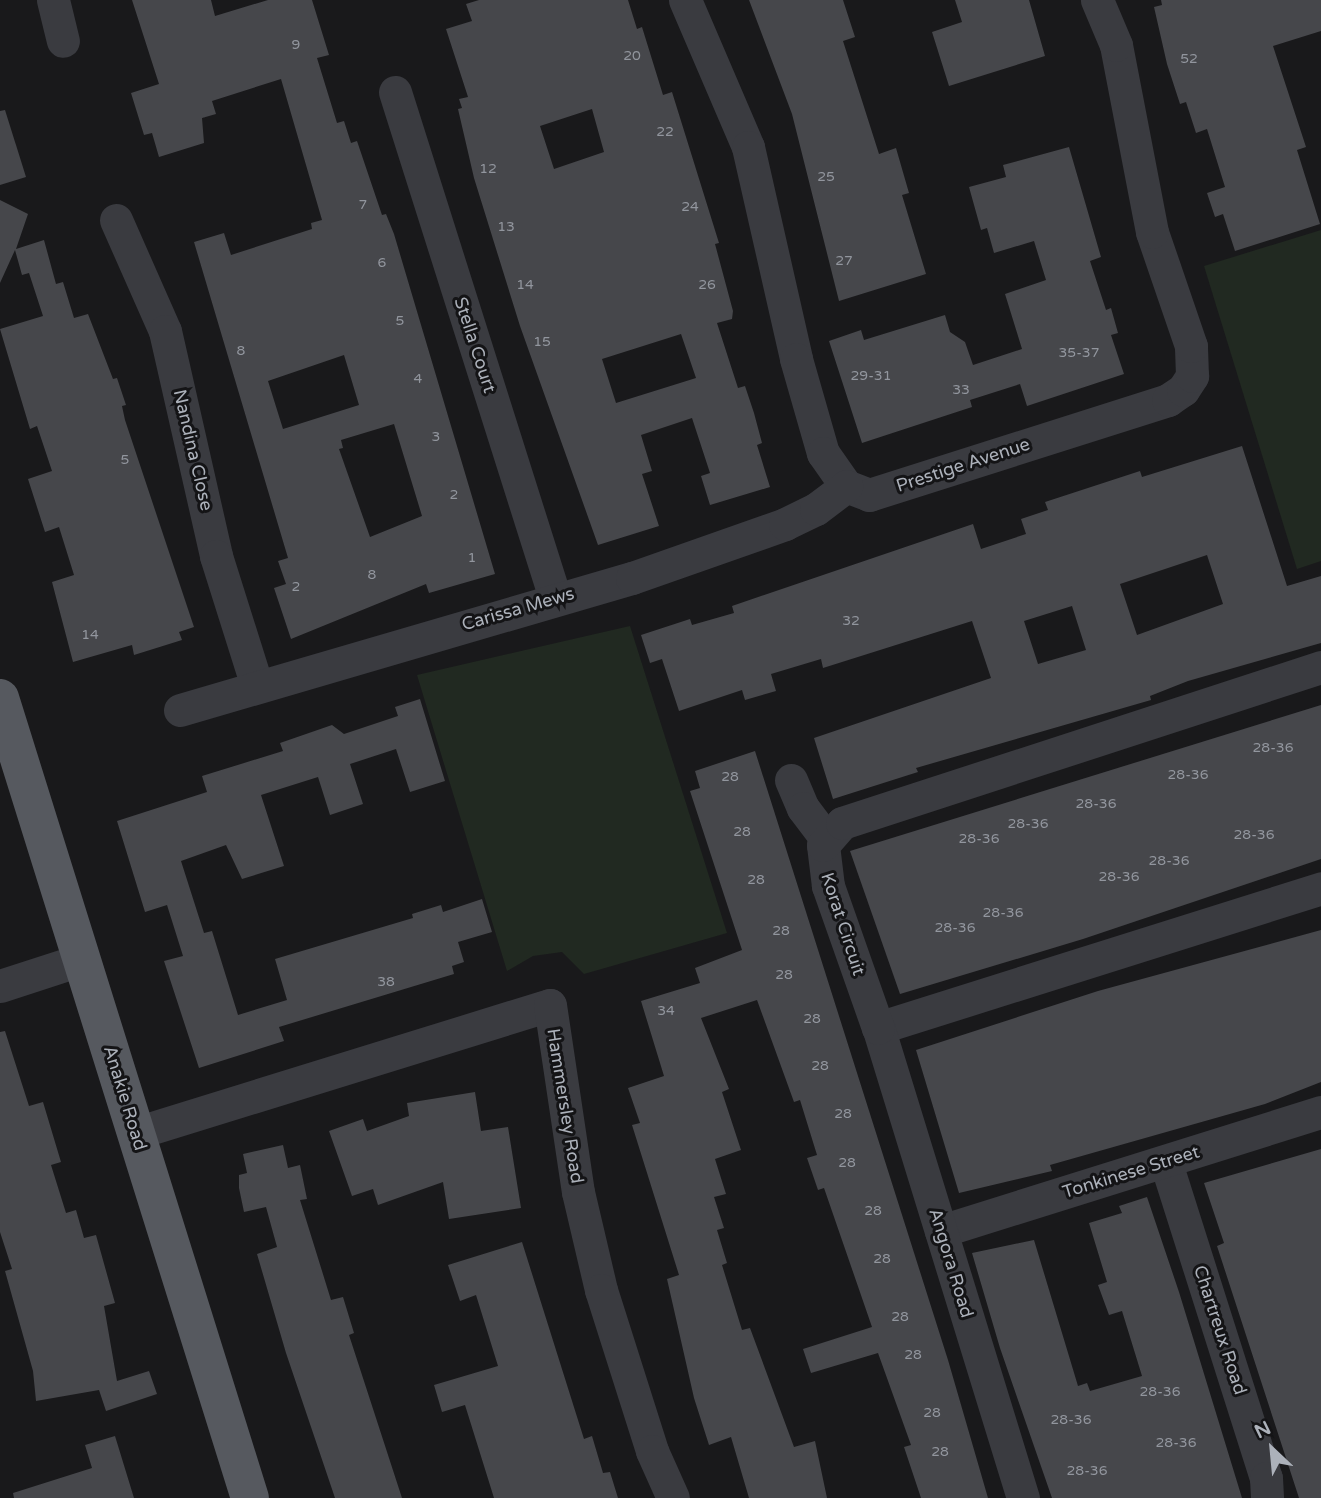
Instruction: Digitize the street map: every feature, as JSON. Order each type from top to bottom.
[{"type":"main road","name":"Anakie Road","points":[[0,698],[250,1498]]},
{"type":"street","points":[[53,0],[62,41]]},
{"type":"street","points":[[685,0],[748,147],[796,359],[823,453],[846,486]]},
{"type":"street","name":"Prestige Avenue","points":[[846,486],[869,495],[1168,400],[1183,390],[1192,376],[1191,346],[1152,232],[1116,45],[1097,0]]},
{"type":"street","name":"Stella Court","points":[[395,92],[555,598]]},
{"type":"street","name":"Nandina Close","points":[[116,220],[165,331],[216,556],[257,686]]},
{"type":"street","name":"Carissa Mews","points":[[180,710],[555,598],[632,578],[785,524],[816,509],[846,486]]},
{"type":"street","points":[[791,780],[803,808],[827,839],[842,823],[1321,667]]},
{"type":"street","name":"Korat Circuit","points":[[827,839],[822,858],[828,886],[878,1028]]},
{"type":"street","points":[[878,1028],[1321,888]]},
{"type":"street","points":[[0,986],[83,959]]},
{"type":"street","name":"Hammersley Road","points":[[136,1133],[550,1005],[578,1192],[601,1290],[652,1451],[673,1498]]},
{"type":"street","name":"Angora Road","points":[[878,1028],[1023,1498]]},
{"type":"street","name":"Tonkinese Street","points":[[941,1231],[1166,1164],[1321,1112]]},
{"type":"street","name":"Chartreux Road","points":[[1166,1164],[1266,1478],[1267,1498]]},
{"type":"shaded area","points":[[1321,230],[1321,561],[1297,569],[1204,266]]},
{"type":"shaded area","points":[[630,626],[727,933],[584,974],[562,952],[533,956],[507,971],[417,675]]},
{"type":"building","points":[[132,0],[211,0],[215,16],[268,0],[312,0],[329,55],[317,58],[337,123],[344,121],[351,143],[357,141],[382,215],[386,214],[394,234],[495,574],[429,593],[426,584],[291,639],[274,588],[286,584],[278,561],[288,558],[194,242],[224,233],[231,255],[312,229],[311,223],[322,220],[281,79],[212,101],[216,114],[202,118],[204,143],[159,157],[152,133],[144,135],[131,93],[159,84]],"holes":[[[344,355],[359,405],[283,429],[268,381]],[[394,424],[422,516],[370,537],[339,449],[343,448],[341,440]]]},
{"type":"building","points":[[479,0],[628,0],[637,29],[642,27],[663,95],[672,92],[719,243],[715,244],[733,311],[732,319],[717,323],[738,388],[745,386],[754,413],[762,443],[757,445],[770,487],[710,505],[701,476],[710,473],[692,418],[641,435],[652,471],[642,474],[659,526],[598,545],[520,326],[474,178],[458,109],[462,108],[459,99],[468,97],[446,29],[472,21],[466,4]],"holes":[[[592,109],[604,152],[554,169],[540,126]],[[681,334],[696,378],[616,403],[602,359]]]},
{"type":"building","points":[[749,0],[843,0],[855,37],[843,41],[879,154],[896,148],[909,193],[902,195],[926,274],[839,301],[792,114]]},
{"type":"building","points":[[955,0],[1029,0],[1045,56],[949,86],[932,32],[962,22]]},
{"type":"building","points":[[1161,0],[1321,0],[1321,31],[1273,46],[1306,147],[1297,150],[1320,224],[1235,251],[1223,214],[1215,217],[1207,193],[1225,187],[1207,129],[1196,133],[1186,102],[1180,104],[1167,64],[1154,7],[1162,5]]},
{"type":"building","points":[[5,110],[26,177],[0,185],[0,111]]},
{"type":"building","points":[[1069,147],[1101,257],[1090,261],[1106,310],[1111,308],[1118,333],[1111,335],[1124,374],[1027,406],[1020,384],[970,400],[972,407],[862,443],[829,341],[861,330],[864,340],[945,315],[950,332],[965,342],[973,365],[1022,349],[1005,294],[1046,280],[1034,241],[994,253],[987,228],[981,230],[969,187],[1006,177],[1003,165]]},
{"type":"building","points":[[0,200],[28,214],[16,249],[44,240],[56,284],[63,282],[74,318],[88,314],[113,379],[117,378],[126,405],[122,406],[125,420],[194,627],[179,632],[182,640],[134,655],[132,645],[73,662],[52,582],[74,575],[59,527],[45,532],[28,479],[52,471],[37,426],[30,429],[0,329],[43,316],[29,273],[22,275],[15,250],[0,283]]},
{"type":"building","points":[[1242,446],[1287,586],[1321,576],[1321,643],[1188,681],[1150,696],[1151,700],[916,768],[918,772],[833,799],[814,738],[991,678],[972,621],[823,668],[821,659],[771,674],[776,691],[745,700],[742,690],[679,711],[662,659],[650,663],[641,635],[690,619],[692,625],[734,613],[732,606],[973,524],[981,549],[1026,534],[1021,519],[1048,510],[1045,502],[1140,471],[1142,477]],"holes":[[[1207,555],[1223,604],[1137,635],[1120,584]],[[1072,606],[1086,650],[1038,664],[1024,621]]]},
{"type":"building","points":[[420,699],[445,781],[410,792],[396,749],[350,764],[363,804],[330,815],[318,777],[261,795],[284,866],[242,879],[226,845],[181,861],[204,933],[212,931],[238,1015],[287,1000],[275,959],[413,918],[412,914],[441,905],[443,912],[482,899],[492,932],[458,942],[464,962],[452,966],[454,974],[279,1027],[284,1041],[199,1068],[164,961],[183,956],[167,905],[145,912],[117,821],[207,792],[202,776],[283,751],[280,743],[332,725],[344,734],[398,716],[395,707]]},
{"type":"building","points":[[1321,705],[1321,859],[1083,939],[900,994],[850,851]]},
{"type":"building","points":[[755,751],[948,1360],[988,1498],[921,1498],[904,1447],[911,1445],[878,1353],[811,1373],[803,1349],[872,1327],[824,1188],[818,1190],[807,1158],[817,1155],[800,1100],[794,1102],[757,1000],[701,1018],[729,1089],[722,1092],[741,1150],[715,1159],[726,1194],[714,1197],[724,1228],[717,1230],[727,1263],[722,1265],[742,1330],[750,1328],[794,1447],[815,1441],[827,1498],[749,1498],[731,1437],[709,1445],[694,1398],[667,1279],[679,1275],[632,1125],[640,1123],[628,1088],[664,1076],[641,1001],[700,983],[695,968],[742,950],[690,791],[700,788],[695,771]]},
{"type":"building","points":[[1321,930],[1321,1082],[1265,1104],[1050,1165],[1052,1171],[959,1193],[916,1050],[1098,991]]},
{"type":"building","points":[[5,1031],[29,1106],[43,1102],[61,1162],[51,1165],[66,1213],[76,1210],[84,1238],[96,1235],[115,1303],[104,1306],[117,1381],[149,1371],[157,1394],[106,1411],[99,1390],[36,1401],[33,1371],[5,1271],[12,1269],[0,1232],[0,1032]]},
{"type":"building","points":[[475,1092],[481,1131],[508,1127],[521,1208],[449,1219],[443,1182],[378,1205],[373,1189],[352,1196],[329,1131],[363,1119],[367,1131],[409,1116],[407,1103]]},
{"type":"building","points":[[283,1145],[288,1168],[300,1165],[307,1199],[300,1200],[331,1300],[343,1297],[354,1333],[349,1335],[402,1498],[335,1498],[286,1353],[257,1254],[277,1247],[266,1207],[244,1212],[239,1188],[239,1175],[247,1173],[243,1154]]},
{"type":"building","points":[[1321,1149],[1321,1498],[1299,1498],[1217,1246],[1224,1243],[1204,1183]]},
{"type":"building","points":[[1147,1197],[1242,1498],[1052,1498],[1000,1348],[972,1253],[1034,1240],[1078,1386],[1087,1383],[1090,1391],[1142,1376],[1122,1311],[1109,1315],[1098,1285],[1107,1282],[1089,1223],[1122,1213],[1119,1206]]},
{"type":"building","points":[[522,1242],[584,1439],[592,1436],[603,1473],[610,1472],[618,1498],[494,1498],[465,1405],[442,1412],[434,1385],[498,1366],[476,1295],[460,1301],[448,1265]]},
{"type":"building","points":[[115,1436],[134,1498],[14,1498],[13,1493],[92,1468],[85,1445]]}]
